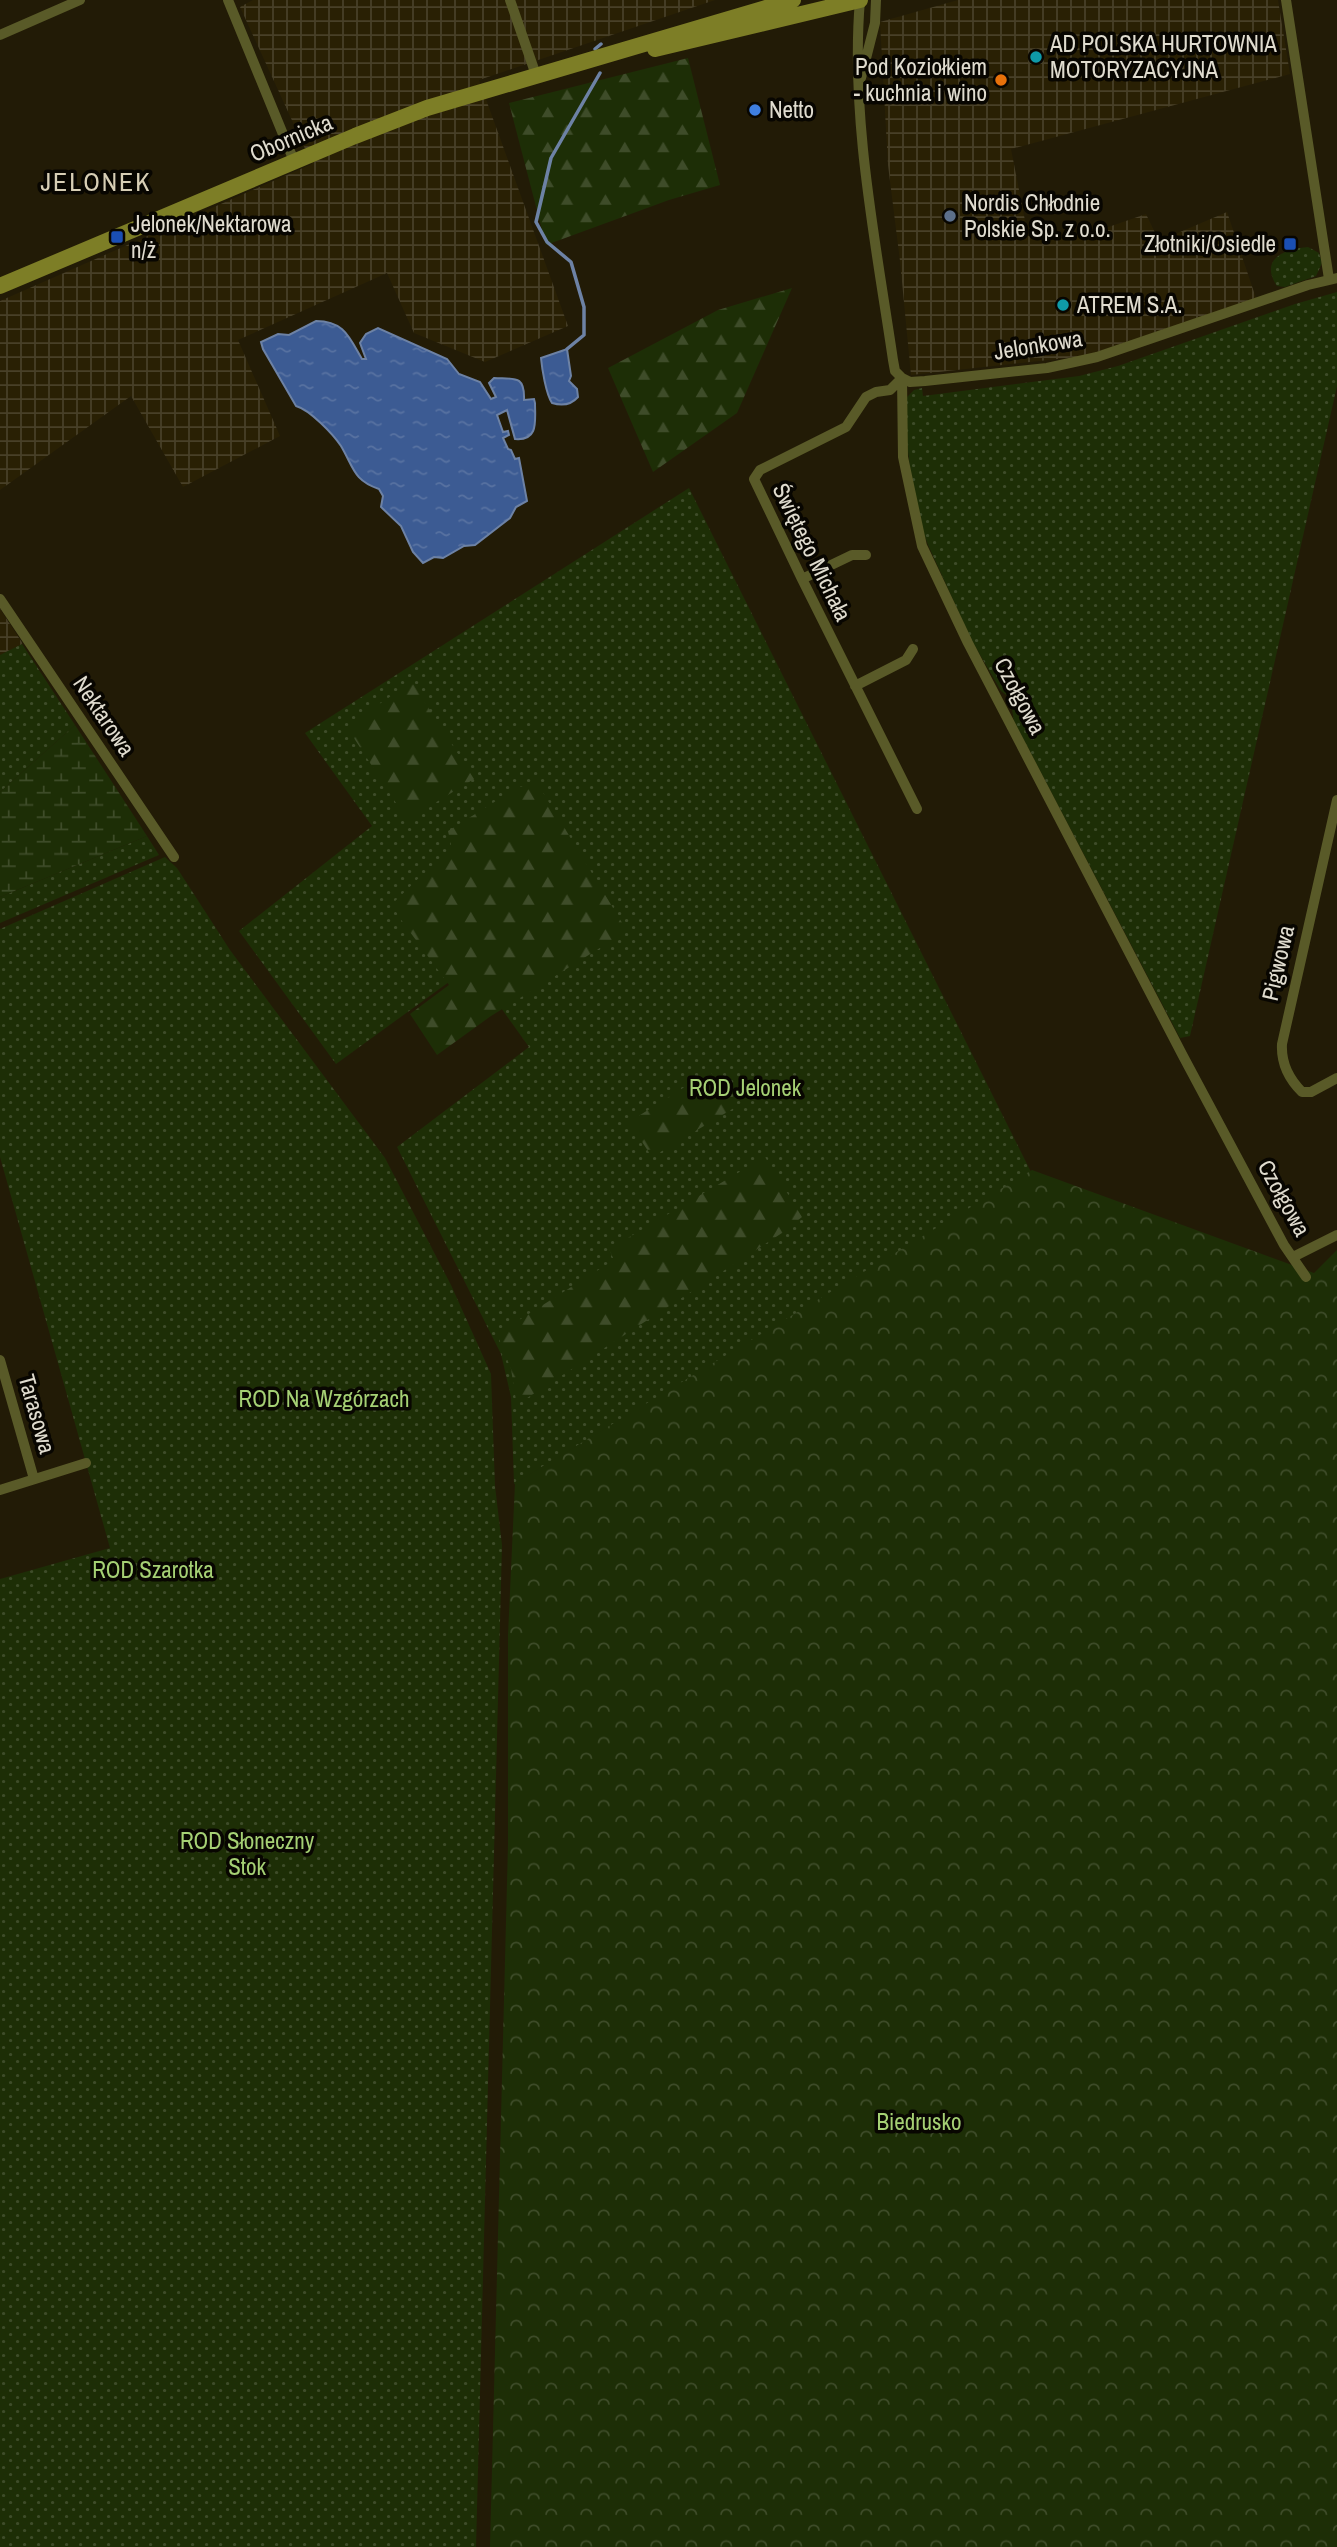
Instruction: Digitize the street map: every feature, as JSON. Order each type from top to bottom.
[{"type":"main road","name":"Obornicka","points":[[0,286],[427,108],[793,0]]},
{"type":"main road","name":"Obornicka","points":[[608,56],[675,46],[860,0]]},
{"type":"street","points":[[0,35],[80,0]]},
{"type":"street","points":[[228,0],[294,162]]},
{"type":"street","points":[[510,0],[536,75]]},
{"type":"street","name":"Czołgowa","points":[[860,0],[856,59],[869,186],[891,348],[895,371],[902,378],[903,457],[922,546],[968,643],[1183,1056],[1306,1277]]},
{"type":"street","name":"Czołgowa","points":[[860,84],[874,32],[876,0]]},
{"type":"street","points":[[1286,0],[1333,279]]},
{"type":"street","points":[[823,8],[850,15],[858,26]]},
{"type":"street","name":"Jelonkowa","points":[[902,378],[910,382],[925,381],[1047,368],[1086,360],[1333,279]]},
{"type":"street","name":"Świętego Michała","points":[[902,378],[890,390],[866,397],[846,427],[757,473],[754,479],[917,809]]},
{"type":"street","points":[[802,579],[852,555],[866,555]]},
{"type":"street","name":"Nektarowa","points":[[0,599],[174,857]]},
{"type":"street","points":[[855,686],[906,660],[913,649]]},
{"type":"street","name":"Pigwowa","points":[[1337,800],[1281,1058],[1294,1084],[1302,1092],[1311,1092],[1337,1078]]},
{"type":"street","points":[[1293,1257],[1337,1235]]},
{"type":"street","name":"Tarasowa","points":[[0,1360],[34,1479]]},
{"type":"street","points":[[0,1490],[86,1463]]},
{"type":"shaded area","points":[[253,0],[715,0],[479,80],[568,326],[485,362],[414,333],[387,273],[238,340],[280,436],[183,487],[131,396],[0,490],[0,301],[312,164],[240,7]]},
{"type":"shaded area","points":[[958,0],[1278,0],[1290,74],[1011,149],[1028,236],[1094,232],[1146,214],[1159,241],[1227,212],[1256,298],[1085,356],[911,375],[888,165],[880,22]]},
{"type":"shaded area","points":[[0,609],[23,644],[0,655]]},
{"type":"green space","points":[[688,58],[720,185],[669,200],[546,245],[509,103]]},
{"type":"green space","points":[[1308,247],[1319,253],[1322,263],[1316,276],[1285,287],[1277,286],[1272,277],[1273,262],[1290,250]]},
{"type":"green space","points":[[792,288],[737,413],[653,472],[608,368],[718,310]]},
{"type":"green space","points":[[1337,292],[1337,386],[1190,1036],[1180,1038],[1014,721],[1010,698],[1001,691],[972,641],[928,545],[912,488],[904,414],[907,397],[914,390],[922,388],[923,396],[1079,376],[1118,366]]},
{"type":"green space","name":"ROD Jelonek","points":[[689,488],[1031,1172],[514,1484],[511,1397],[501,1354],[397,1147],[529,1047],[471,966],[336,1064],[239,931],[372,826],[305,733]]},
{"type":"green space","points":[[22,644],[75,725],[0,792],[0,655]]},
{"type":"green space","points":[[412,682],[474,779],[407,820],[350,732],[354,721]]},
{"type":"green space","points":[[75,725],[147,836],[0,897],[0,792]]},
{"type":"green space","points":[[536,781],[627,931],[491,1016],[437,1055],[410,1014],[449,985],[392,904],[421,876],[453,854],[448,831],[515,789]]},
{"type":"green space","points":[[147,836],[159,855],[0,923],[0,897]]},
{"type":"green space","name":"ROD Słoneczny Stok","points":[[165,857],[177,868],[230,950],[385,1158],[451,1285],[491,1374],[495,1486],[502,1545],[476,2547],[0,2547],[0,1579],[110,1548],[0,1157],[0,929]]},
{"type":"green space","points":[[710,1071],[734,1108],[652,1157],[629,1122]]},
{"type":"green space","points":[[765,1157],[802,1217],[782,1233],[524,1400],[516,1400],[511,1369],[497,1334],[614,1260],[609,1249]]},
{"type":"green space","name":"Biedrusko","points":[[1032,1170],[1314,1273],[1337,1250],[1337,2547],[490,2547],[508,1844],[508,1635],[515,1483]]},
{"type":"water","points":[[316,321],[339,327],[349,337],[362,359],[366,359],[360,343],[366,334],[378,328],[447,359],[459,374],[480,382],[491,399],[496,397],[489,383],[494,378],[520,382],[524,400],[534,399],[535,403],[532,433],[523,439],[515,439],[507,410],[497,415],[503,432],[508,431],[509,435],[503,438],[508,449],[515,459],[519,458],[527,501],[516,507],[510,518],[475,545],[464,546],[443,558],[434,557],[423,563],[413,552],[401,526],[381,507],[383,496],[379,489],[359,477],[333,435],[314,417],[296,406],[263,349],[261,342],[278,334],[289,335]]},
{"type":"water","points":[[567,349],[571,376],[569,381],[577,389],[578,397],[563,405],[552,403],[541,358]]},
{"type":"waterway","points":[[595,49],[601,44]]},
{"type":"waterway","points":[[567,349],[584,335],[584,307],[571,262],[547,242],[536,222],[551,158],[600,73]]},
{"type":"place","name":"AD POLSKA HURTOWNIA MOTORYZACYJNA","points":[[1036,57]]},
{"type":"place","name":"Pod Koziołkiem - kuchnia i wino","points":[[1001,80]]},
{"type":"place","name":"Netto","points":[[755,110]]},
{"type":"place","name":"Nordis Chłodnie Polskie Sp. z o.o.","points":[[950,216]]},
{"type":"place","name":"Jelonek/Nektarowa n/ż","points":[[117,237]]},
{"type":"place","name":"Złotniki/Osiedle","points":[[1290,244]]},
{"type":"place","name":"ATREM S.A.","points":[[1063,305]]},
{"type":"district","name":"JELONEK","points":[[96,182]]},
{"type":"park label","name":"ROD Na Wzgórzach","points":[[324,1399]]},
{"type":"park label","name":"ROD Szarotka","points":[[153,1570]]}]
